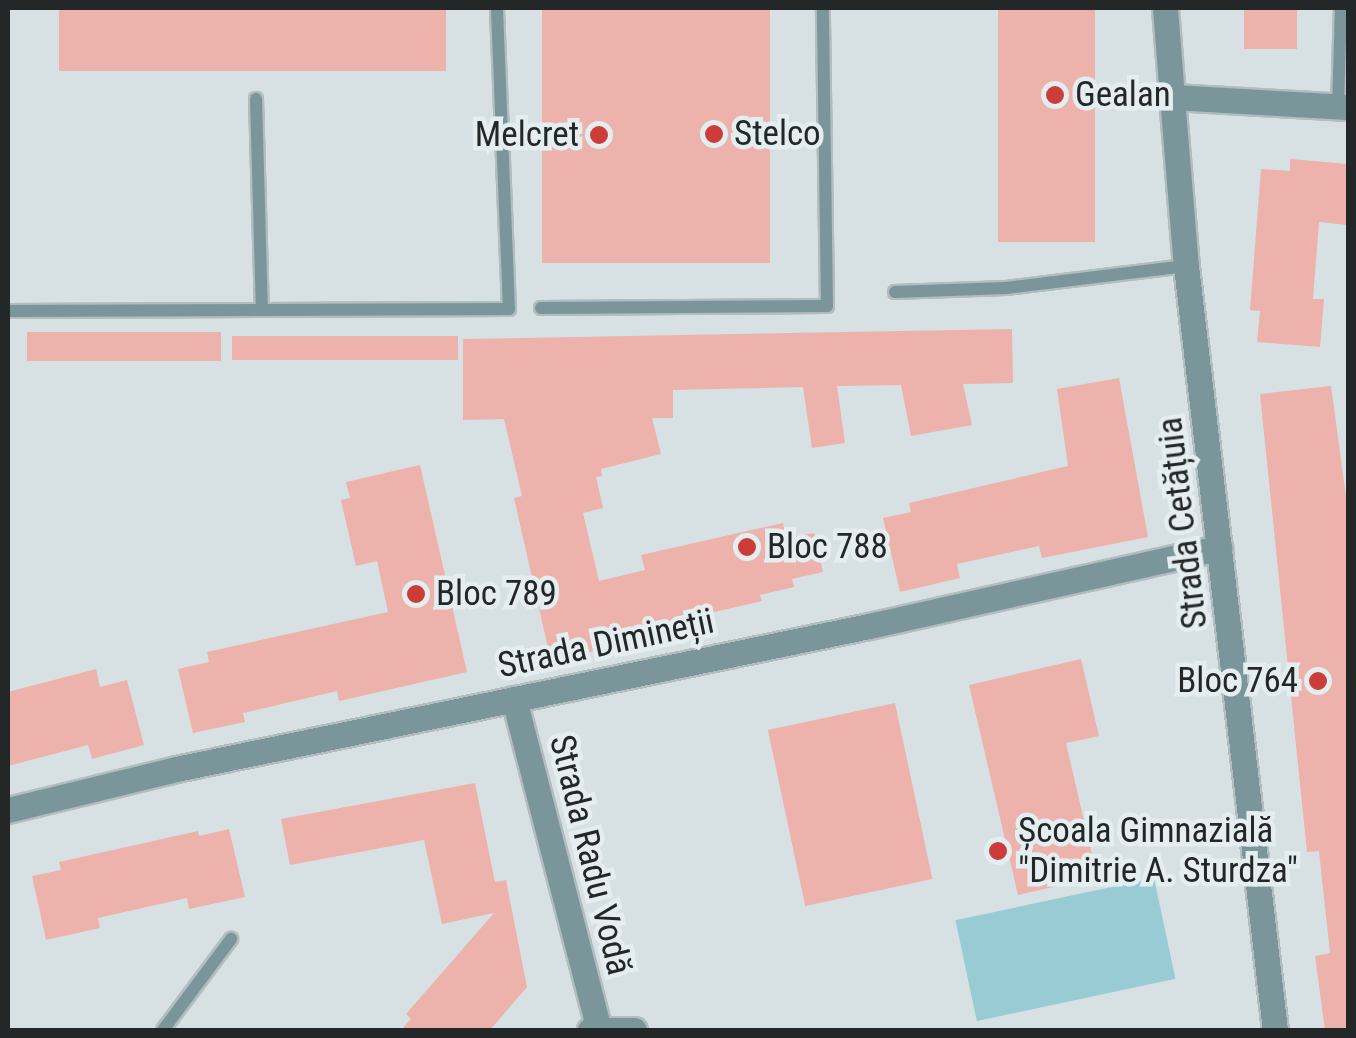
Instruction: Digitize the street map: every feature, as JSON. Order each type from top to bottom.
[{"type":"street","name":"Strada Cetățuia","points":[[1165,8],[1186,266],[1275,1030]]},
{"type":"street","points":[[1172,97],[1343,107]]},
{"type":"street","name":"Strada Dimineții","points":[[8,810],[176,769],[1219,548]]},
{"type":"street","name":"Strada Radu Vodă","points":[[514,699],[594,1029],[634,1030]]},
{"type":"lane","points":[[8,311],[508,309],[497,8]]},
{"type":"lane","points":[[541,308],[827,306],[823,8]]},
{"type":"lane","points":[[1341,8],[1343,107]]},
{"type":"lane","points":[[256,99],[262,310]]},
{"type":"lane","points":[[895,292],[1006,288],[1186,266]]},
{"type":"lane","points":[[163,1030],[231,939]]},
{"type":"shaded area","points":[[1154,878],[1175,979],[977,1021],[955,920]]},
{"type":"building","points":[[59,8],[446,8],[446,71],[59,71]]},
{"type":"building","points":[[542,8],[770,8],[770,263],[542,263]]},
{"type":"building","name":"Gealan","points":[[998,8],[1095,8],[1095,242],[998,242]]},
{"type":"building","points":[[1244,8],[1297,8],[1297,49],[1244,49]]},
{"type":"building","points":[[1290,159],[1348,164],[1348,225],[1319,222],[1313,299],[1324,299],[1320,347],[1257,342],[1260,311],[1250,310],[1261,169],[1290,171]]},
{"type":"building","points":[[1012,329],[1013,383],[963,384],[972,425],[911,436],[901,385],[837,386],[845,443],[812,448],[803,387],[673,390],[673,418],[652,418],[661,454],[601,469],[602,476],[596,477],[603,508],[583,513],[599,581],[645,570],[641,555],[783,523],[786,538],[814,533],[823,572],[792,579],[794,587],[760,595],[762,601],[684,619],[686,630],[551,661],[514,498],[522,496],[504,419],[463,420],[463,339]]},
{"type":"building","points":[[27,332],[221,332],[221,361],[27,361]]},
{"type":"building","points":[[232,336],[458,336],[458,360],[232,360]]},
{"type":"building","points":[[1119,378],[1148,537],[1042,558],[1039,546],[957,564],[960,578],[900,592],[883,518],[911,512],[909,503],[1068,466],[1057,389]]},
{"type":"building","name":"Bloc 764","points":[[1331,386],[1348,511],[1348,1030],[1325,1030],[1315,956],[1330,953],[1319,851],[1307,852],[1260,394]]},
{"type":"building","name":"Bloc 789","points":[[420,465],[467,672],[339,701],[337,691],[243,713],[245,722],[193,733],[178,669],[209,662],[207,652],[388,612],[377,561],[356,566],[341,500],[350,498],[346,482]]},
{"type":"building","points":[[1081,659],[1099,736],[1066,743],[1097,877],[1018,895],[969,685]]},
{"type":"building","points":[[96,669],[100,687],[127,680],[144,745],[92,759],[88,745],[8,766],[8,692]]},
{"type":"building","points":[[895,703],[932,879],[805,906],[768,730]]},
{"type":"building","points":[[475,783],[495,882],[506,880],[527,987],[490,1030],[401,1030],[411,1019],[406,1014],[494,913],[442,924],[424,840],[290,865],[281,819]]},
{"type":"building","points":[[229,829],[245,897],[189,909],[187,898],[98,918],[100,928],[46,940],[32,876],[61,870],[59,862],[198,831],[199,836]]},
{"type":"place","name":"Gealan","points":[[1055,95]]},
{"type":"place","name":"Stelco","points":[[714,134]]},
{"type":"place","name":"Melcret","points":[[599,135]]},
{"type":"place","name":"Bloc 788","points":[[747,547]]},
{"type":"place","name":"Bloc 789","points":[[416,594]]},
{"type":"place","name":"Bloc 764","points":[[1318,681]]},
{"type":"place","name":"Școala Gimnazială \"Dimitrie A. Sturdza\"","points":[[998,851]]}]
